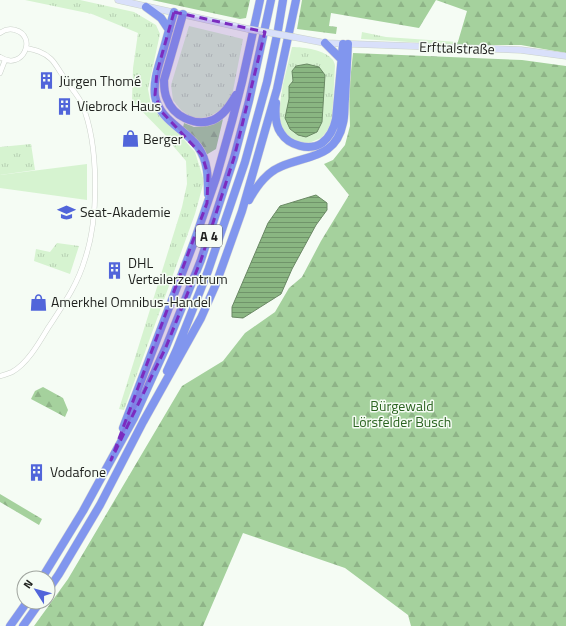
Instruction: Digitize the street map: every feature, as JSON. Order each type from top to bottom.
[{"type":"highway","points":[[111,460],[194,242],[220,164],[242,82],[260,0]]},
{"type":"highway","name":"A 4","points":[[47,570],[83,511],[134,418],[166,347],[201,260],[236,151],[249,101],[271,0]]},
{"type":"highway","name":"A 4","points":[[56,578],[100,505],[143,422],[177,349],[208,271],[245,162],[267,82],[283,0]]},
{"type":"highway","points":[[143,422],[201,318],[216,284],[242,211],[277,88],[296,0]]},
{"type":"highway","points":[[146,7],[161,18],[169,30]]},
{"type":"highway","points":[[174,12],[157,72],[155,95],[158,106],[162,112],[198,147],[202,154],[207,167],[208,175],[207,203]]},
{"type":"highway","points":[[182,14],[164,80],[166,97],[172,108],[191,121],[198,122],[211,120],[222,114],[227,109],[242,82]]},
{"type":"highway","points":[[325,43],[341,59]]},
{"type":"highway","points":[[242,211],[255,190],[268,175],[279,168],[323,153],[333,145],[339,136],[343,123],[345,44]]},
{"type":"highway","points":[[277,88],[276,113],[278,128],[281,133],[286,139],[301,147],[321,144],[328,138],[333,130],[336,120],[341,59],[345,44]]},
{"type":"highway","points":[[10,626],[21,610]]},
{"type":"highway","points":[[23,626],[34,610]]},
{"type":"main road","name":"Erfttalstraße","points":[[118,0],[248,29],[325,43],[522,50],[566,56]]},
{"type":"street","points":[[0,33],[7,29],[17,30],[22,33],[26,42],[26,48],[22,56],[18,59],[9,61],[0,57]]},
{"type":"street","points":[[0,376],[10,373],[18,368],[27,358],[71,293],[86,258],[95,203],[95,175],[92,144],[85,112],[81,102],[51,59],[40,52],[26,48]]},
{"type":"street","points":[[0,73],[5,60]]},
{"type":"highlighted area","points":[[174,12],[265,32],[234,158],[201,260],[166,347],[111,460],[207,203],[208,175],[202,155],[162,112],[155,95],[157,72]]},
{"type":"green space","points":[[25,0],[80,0],[134,12],[156,25],[160,34],[148,89],[151,105],[161,118],[178,133],[195,152],[204,181],[195,214],[124,410],[119,409],[182,207],[187,184],[186,161],[171,141],[132,101],[133,68],[138,33],[92,14]]},
{"type":"green space","points":[[152,0],[250,0],[246,18],[240,19]]},
{"type":"green space","points":[[302,0],[436,0],[419,28],[331,13],[329,26],[337,27],[336,34],[297,29]]},
{"type":"green space","points":[[436,0],[566,0],[566,53],[521,45],[457,45],[467,11]]},
{"type":"green space","points":[[189,26],[243,39],[232,96],[223,109],[210,116],[201,118],[191,117],[181,110],[173,100],[171,85]]},
{"type":"green space","points":[[362,32],[386,37],[458,42],[457,45],[361,39]]},
{"type":"green space","points":[[292,47],[308,48],[320,51],[333,60],[335,66],[332,120],[327,131],[321,138],[309,143],[299,142],[291,138],[283,130],[279,119],[283,84]],"holes":[[[293,81],[323,106],[322,122],[289,99],[289,86]]]},
{"type":"green space","name":"Bürgewald Lörsfelder Busch","points":[[353,53],[522,60],[566,66],[566,626],[411,626],[408,615],[345,568],[243,533],[203,626],[34,626],[46,610],[56,610],[56,596],[68,579],[182,386],[223,361],[245,333],[275,312],[289,288],[302,277],[321,241],[349,195],[324,164],[333,160],[345,145],[350,126],[349,91]]},
{"type":"green space","points":[[223,119],[216,149],[206,155],[183,128],[184,123],[194,127],[208,126]]},
{"type":"green space","points":[[31,144],[35,170],[0,175],[0,147]]},
{"type":"green space","points":[[87,164],[87,200],[0,188],[0,175]]},
{"type":"green space","points":[[57,243],[79,246],[70,274],[34,261],[36,249],[50,252]]},
{"type":"green space","points":[[43,387],[63,398],[68,410],[65,417],[31,399],[35,391]]},
{"type":"green space","points":[[0,494],[42,519],[39,525],[0,502]]},
{"type":"shaded area","points":[[307,64],[319,67],[325,75],[322,122],[317,132],[306,137],[298,135],[290,129],[285,118],[289,99],[289,86],[293,81],[292,71],[296,66]]},
{"type":"shaded area","points":[[316,195],[327,203],[327,210],[316,225],[292,269],[281,294],[243,318],[232,317],[232,307],[268,223],[280,206]]},
{"type":"place","name":"Jürgen Thomé","points":[[46,81]]},
{"type":"place","name":"Viebrock Haus","points":[[64,106]]},
{"type":"place","name":"Berger","points":[[130,139]]},
{"type":"place","name":"Seat-Akademie","points":[[67,212]]},
{"type":"place","name":"DHL Verteilerzentrum","points":[[115,271]]},
{"type":"place","name":"Amerkhel Omnibus-Handel","points":[[38,302]]},
{"type":"place","name":"Vodafone","points":[[37,472]]}]
